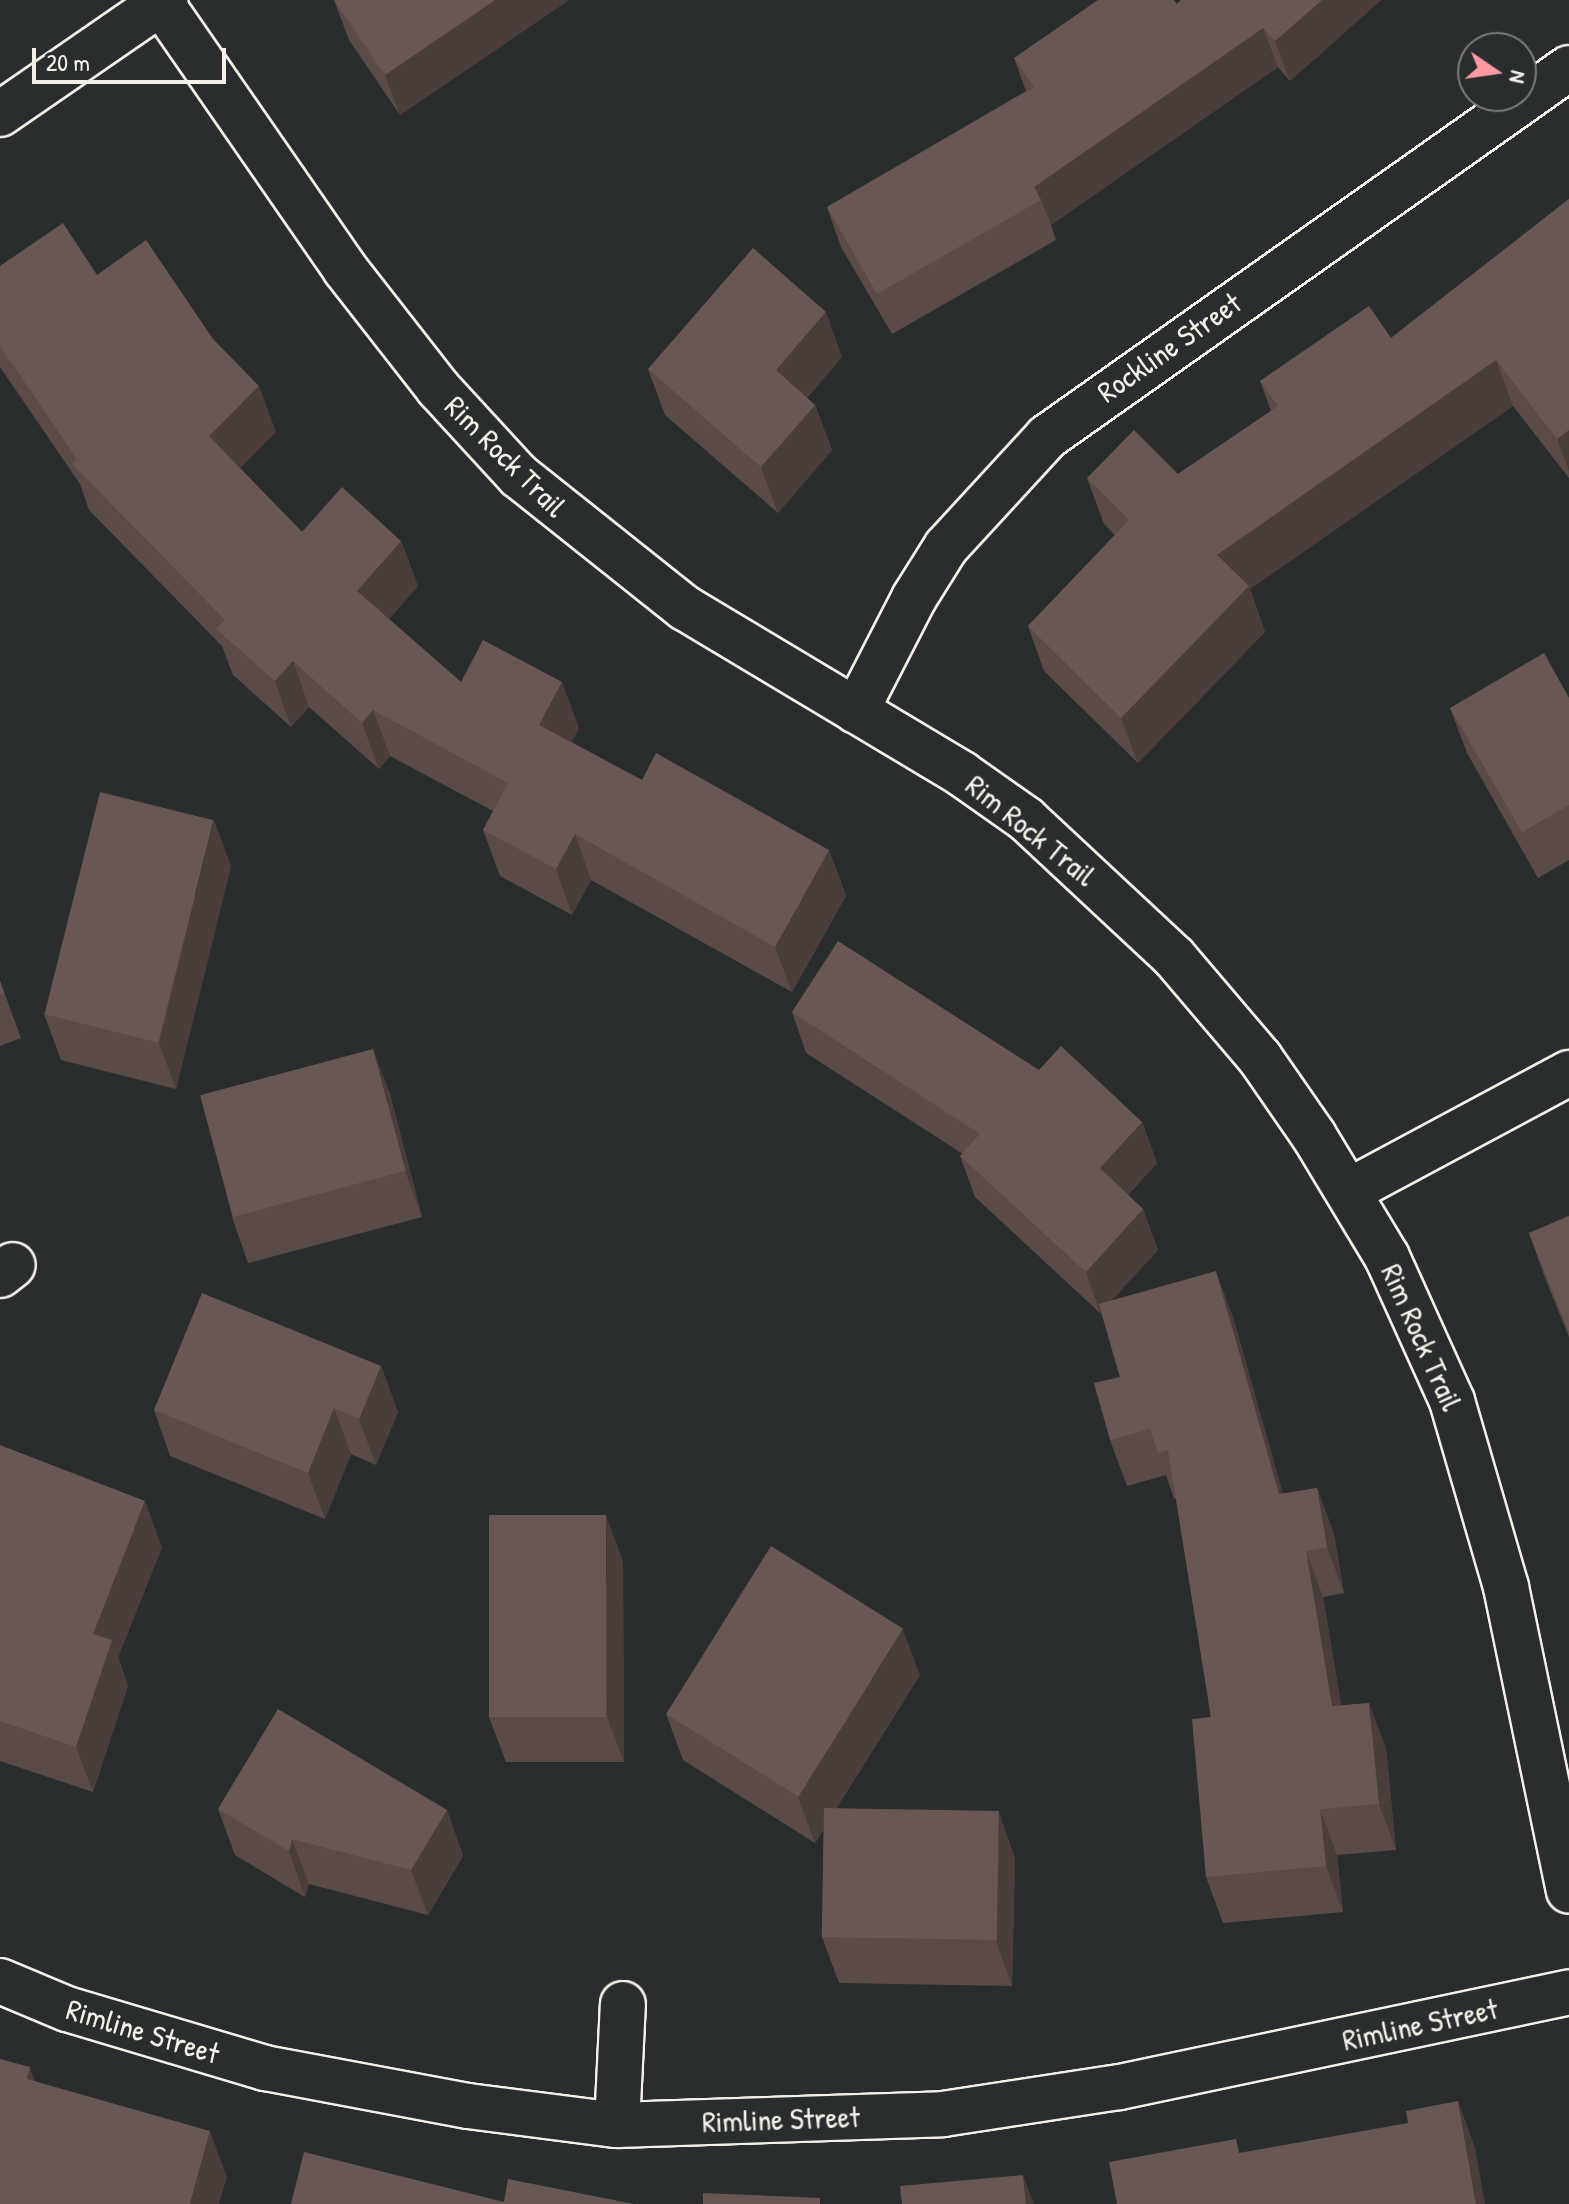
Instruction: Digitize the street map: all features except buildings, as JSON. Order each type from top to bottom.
[{"type":"street","points":[[0,114],[161,1]]},
{"type":"street","name":"Rim Rock Trail","points":[[161,1],[355,281],[438,388],[519,476],[654,586],[996,797],[1122,905],[1260,1058],[1349,1191],[1434,1354],[1468,1447],[1506,1587],[1569,1891]]},
{"type":"street","name":"Rockline Street","points":[[856,711],[914,598],[946,547],[1047,437],[1569,68]]},
{"type":"street","points":[[1349,1191],[1569,1073]]},
{"type":"street","name":"Rimline Street","points":[[0,1981],[67,2009],[265,2068],[468,2106],[617,2125],[943,2114],[1120,2087],[1569,1992]]},
{"type":"street","points":[[617,2125],[623,2004]]}]
